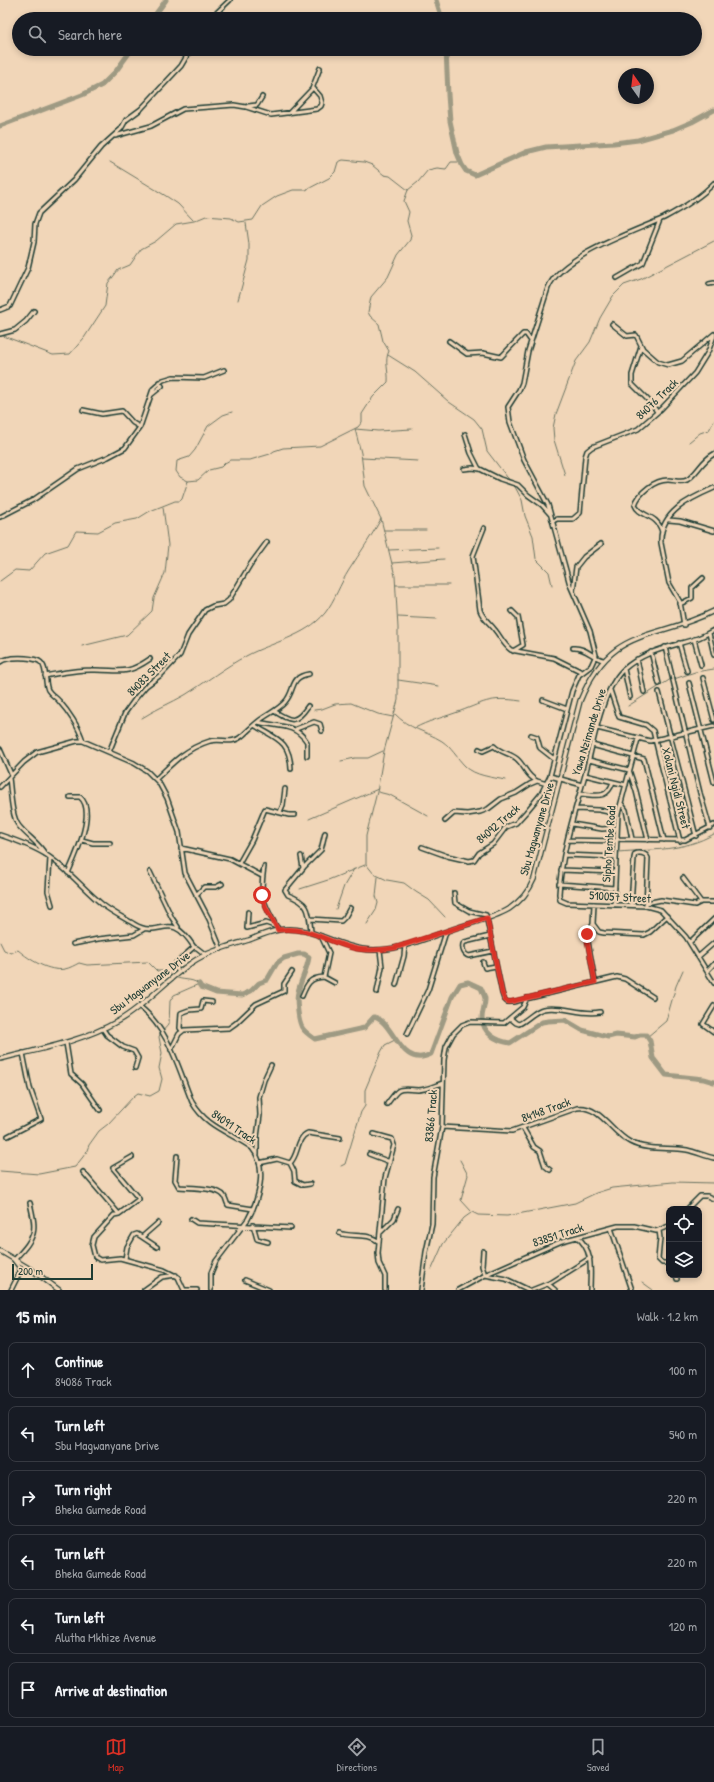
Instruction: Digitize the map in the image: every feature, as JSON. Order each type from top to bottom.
[{"type":"main road","name":"Sbu Magwanyane Drive","points":[[0,1059],[66,1043],[103,1029],[140,1007],[190,963],[206,955],[277,928],[311,932],[356,948],[380,950],[405,945],[446,932],[487,918],[513,906],[523,898],[532,885],[537,873],[580,701],[589,680],[603,660],[617,648],[640,636],[684,625],[714,611]]},
{"type":"main road","points":[[0,1251],[59,1290]]},
{"type":"street","points":[[217,12],[230,0]]},
{"type":"street","points":[[0,310],[6,309],[10,306],[28,268],[34,242],[35,224],[39,212],[74,180],[101,147],[114,136],[126,120],[141,109],[181,66],[187,56]]},
{"type":"street","points":[[289,113],[313,88],[320,68]]},
{"type":"street","points":[[114,136],[151,126],[183,109],[229,105],[246,107],[271,115],[317,109],[321,106],[322,101],[320,96],[313,88]]},
{"type":"street","points":[[246,107],[257,105],[262,97]]},
{"type":"street","points":[[595,658],[590,631],[572,592],[551,515],[544,496],[524,460],[510,422],[508,405],[519,390],[522,383],[531,341],[549,285],[559,273],[577,258],[661,219],[689,203],[714,183]]},
{"type":"street","points":[[617,278],[643,262],[661,219]]},
{"type":"street","points":[[709,284],[714,283]]},
{"type":"street","points":[[0,334],[15,330],[26,321],[34,311]]},
{"type":"street","points":[[612,324],[627,336],[636,335],[641,346],[658,362],[666,365],[671,365],[682,361],[714,335]]},
{"type":"street","points":[[449,341],[467,354],[483,353],[500,357],[523,334],[526,334],[531,341]]},
{"type":"street","name":"84076 Track","points":[[552,521],[557,519],[573,519],[580,513],[585,457],[589,448],[638,429],[657,412],[682,389],[695,373],[708,352],[714,335]]},
{"type":"street","points":[[641,346],[632,375],[632,384],[652,404],[657,412]]},
{"type":"street","points":[[0,517],[33,500],[78,469],[121,451],[131,442],[140,427],[150,396],[159,382],[169,378],[204,378],[224,370]]},
{"type":"street","points":[[83,410],[102,414],[122,412],[133,423],[140,427]]},
{"type":"street","points":[[465,434],[471,453],[479,469]]},
{"type":"street","points":[[662,534],[659,523],[638,510],[635,505],[636,502],[655,483],[665,480],[687,480],[705,460],[714,454]]},
{"type":"street","points":[[464,469],[479,469],[500,479],[518,484],[551,515]]},
{"type":"street","points":[[684,625],[680,604],[669,583],[661,543],[662,534],[668,520],[680,506],[714,488]]},
{"type":"street","points":[[668,520],[680,521],[714,532]]},
{"type":"street","points":[[484,528],[473,556],[480,610],[483,617],[495,630],[503,643],[513,651],[554,658],[582,672]]},
{"type":"street","name":"84083 Street","points":[[109,752],[125,713],[146,686],[159,677],[180,655],[190,632],[205,610],[227,602],[250,565],[267,542]]},
{"type":"street","points":[[572,592],[576,567],[584,557],[600,544]]},
{"type":"street","points":[[680,604],[692,598],[692,588],[703,578]]},
{"type":"street","points":[[512,611],[518,617],[523,645],[522,647],[513,651]]},
{"type":"street","name":"Yawa Nzimande Drive","points":[[560,900],[559,884],[564,855],[592,745],[610,689],[624,669],[637,659],[651,652],[694,639],[714,630]]},
{"type":"street","points":[[709,632],[714,655]]},
{"type":"street","points":[[694,639],[701,665]]},
{"type":"street","points":[[679,643],[687,671]]},
{"type":"street","points":[[665,647],[710,828]]},
{"type":"street","points":[[573,648],[582,649],[595,658],[603,660]]},
{"type":"street","points":[[651,652],[659,684]]},
{"type":"street","points":[[0,662],[12,658],[38,661],[44,666],[49,692],[63,705],[77,727],[83,741]]},
{"type":"street","name":"84092 Track","points":[[422,847],[428,848],[445,856],[472,861],[479,853],[493,844],[506,827],[519,819],[532,806],[547,784],[550,776],[573,687],[582,672],[591,666],[595,658]]},
{"type":"street","points":[[45,676],[90,670],[126,672],[139,667],[150,659]]},
{"type":"street","points":[[637,659],[644,692]]},
{"type":"street","points":[[624,669],[630,697]]},
{"type":"street","points":[[156,779],[188,750],[213,740],[236,741],[254,725],[287,701],[296,680],[300,676],[309,674]]},
{"type":"street","points":[[703,678],[714,720]]},
{"type":"street","points":[[689,683],[714,782]]},
{"type":"street","name":"Xolani Ngidi Street","points":[[610,689],[619,717],[649,726],[653,730],[680,841]]},
{"type":"street","points":[[659,692],[696,836]]},
{"type":"street","points":[[543,700],[567,709]]},
{"type":"street","points":[[274,711],[287,719],[295,720],[300,717],[308,706]]},
{"type":"street","points":[[258,722],[296,729],[314,722],[320,724],[322,731]]},
{"type":"street","points":[[254,725],[286,745],[290,754],[291,769]]},
{"type":"street","points":[[597,728],[638,739],[655,740],[714,726]]},
{"type":"street","points":[[296,729],[308,743],[306,756]]},
{"type":"street","points":[[531,735],[537,737],[540,748],[554,759]]},
{"type":"street","name":"Sipho Tembe Road","points":[[614,905],[618,814],[638,739]]},
{"type":"street","points":[[0,787],[37,752],[73,742],[83,741],[141,767],[156,779],[164,793],[179,832],[185,873],[209,919],[221,949]]},
{"type":"street","points":[[592,745],[642,758],[645,761],[664,840]]},
{"type":"street","points":[[479,749],[483,751],[494,746],[500,752],[511,755],[518,760],[528,776],[547,784]]},
{"type":"street","points":[[0,749],[10,776],[12,800],[17,823],[45,854],[106,907],[135,925],[152,929],[167,926],[178,929]]},
{"type":"street","points":[[589,760],[629,770],[636,791],[648,840]]},
{"type":"street","points":[[585,775],[626,785]]},
{"type":"street","points":[[550,776],[582,785]]},
{"type":"street","points":[[445,822],[454,813],[467,814],[484,810],[501,799],[516,793],[527,785],[537,781]]},
{"type":"street","points":[[580,794],[606,795],[609,792],[613,782]]},
{"type":"street","points":[[280,812],[283,805],[285,789]]},
{"type":"street","points":[[68,873],[82,840],[85,823],[84,801],[80,797],[70,797]]},
{"type":"street","points":[[621,803],[626,810],[632,839]]},
{"type":"street","points":[[239,863],[252,840],[264,810],[269,808],[296,815]]},
{"type":"street","points":[[576,809],[599,810],[618,814]]},
{"type":"street","points":[[572,824],[602,829],[617,828]]},
{"type":"street","points":[[568,840],[632,839],[680,841],[696,836],[714,825]]},
{"type":"street","points":[[311,932],[310,919],[305,903],[285,892],[302,869],[322,850],[325,833]]},
{"type":"street","points":[[0,836],[45,854]]},
{"type":"street","points":[[82,840],[93,843],[110,843]]},
{"type":"street","points":[[181,848],[223,857],[239,863],[252,872],[262,876]]},
{"type":"street","points":[[631,905],[634,858],[636,854],[648,857],[646,904],[661,900],[695,905],[701,902],[714,902]]},
{"type":"street","points":[[564,855],[616,857]]},
{"type":"street","points":[[301,856],[302,869]]},
{"type":"street","points":[[50,858],[48,891],[52,905]]},
{"type":"street","points":[[264,867],[262,876],[262,897],[277,928]]},
{"type":"street","points":[[561,870],[615,872]]},
{"type":"street","points":[[150,872],[178,929],[185,935],[194,948]]},
{"type":"street","points":[[683,878],[701,902]]},
{"type":"street","points":[[196,895],[204,887],[215,887],[222,884]]},
{"type":"street","points":[[559,884],[615,888]]},
{"type":"street","points":[[454,893],[457,904],[472,913],[484,913],[487,918],[496,966],[505,1000],[509,1002],[620,976],[653,997]]},
{"type":"street","name":"510057 Street","points":[[560,900],[567,903],[614,905],[646,904],[658,908],[690,942],[714,983]]},
{"type":"street","points":[[594,904],[593,924],[587,936],[595,982]]},
{"type":"street","points":[[310,919],[341,920],[345,917],[350,908]]},
{"type":"street","points":[[248,912],[247,928],[266,924],[277,928]]},
{"type":"street","points":[[593,924],[599,932],[604,933],[644,934],[650,932],[667,916]]},
{"type":"street","points":[[690,942],[714,919]]},
{"type":"street","points":[[73,944],[98,939],[134,935],[144,928]]},
{"type":"street","points":[[407,1034],[428,990],[446,932]]},
{"type":"street","points":[[321,936],[328,953],[324,977]]},
{"type":"street","points":[[490,936],[465,942],[463,944],[463,950],[466,955],[469,956],[493,951]]},
{"type":"street","points":[[699,956],[714,943]]},
{"type":"street","points":[[396,985],[404,956],[405,945]]},
{"type":"street","points":[[178,973],[175,967],[176,963],[194,948],[199,948],[206,955]]},
{"type":"street","points":[[377,992],[382,967],[380,950]]},
{"type":"street","points":[[483,962],[485,968],[496,966]]},
{"type":"street","points":[[707,971],[714,964]]},
{"type":"street","points":[[182,1030],[226,1028],[232,1026],[256,1004],[284,991],[284,984],[292,972]]},
{"type":"street","points":[[302,996],[309,981],[315,978],[324,977],[335,983]]},
{"type":"street","name":"83866 Track","points":[[421,1290],[426,1252],[432,1224],[433,1174],[442,1127],[445,1051],[453,1034],[464,1023],[501,1023],[524,1007],[527,998]]},
{"type":"street","points":[[171,1050],[182,1030],[180,1028],[181,1013],[189,1010],[201,1009],[203,1001],[212,1002]]},
{"type":"street","points":[[714,1006],[703,1024],[714,1032]]},
{"type":"street","name":"84091 Track","points":[[140,1007],[151,1016],[162,1033],[171,1050],[192,1102],[203,1117],[215,1127],[250,1147],[256,1154],[259,1163],[260,1184],[253,1209],[244,1225],[214,1266],[211,1273],[210,1290]]},
{"type":"street","points":[[510,1018],[519,1024],[539,1011],[546,1009],[566,1009],[587,1014],[600,1012]]},
{"type":"street","points":[[103,1029],[107,1035],[123,1047],[134,1051],[138,1058],[136,1068]]},
{"type":"street","points":[[66,1043],[72,1076],[82,1084],[100,1110]]},
{"type":"street","points":[[8,1136],[41,1119],[30,1088],[23,1053]]},
{"type":"street","points":[[256,1154],[260,1118],[259,1097],[264,1080],[271,1065]]},
{"type":"street","points":[[387,1104],[400,1089],[425,1089],[443,1083]]},
{"type":"street","name":"84148 Track","points":[[442,1127],[506,1131],[523,1128],[577,1108],[584,1108],[594,1112],[623,1137],[635,1144],[688,1150],[714,1158]]},
{"type":"street","points":[[523,1128],[534,1148],[540,1152],[545,1166],[550,1170]]},
{"type":"street","points":[[290,1163],[294,1158],[301,1139],[306,1133],[313,1132],[340,1138]]},
{"type":"street","points":[[374,1134],[393,1140],[393,1150],[385,1178],[378,1259],[385,1276],[385,1290]]},
{"type":"street","points":[[369,1154],[390,1162]]},
{"type":"street","points":[[177,1156],[175,1180],[179,1187],[204,1189],[220,1193],[225,1197],[228,1205],[253,1209]]},
{"type":"street","points":[[132,1157],[113,1168],[140,1199],[119,1214],[112,1216],[94,1237],[92,1245],[95,1257],[100,1260],[111,1258],[125,1259],[152,1266],[177,1276],[184,1290],[197,1290]]},
{"type":"street","points":[[259,1163],[277,1159],[290,1163],[294,1171],[295,1180],[302,1185],[310,1184]]},
{"type":"street","points":[[83,1172],[119,1214]]},
{"type":"street","points":[[690,1206],[700,1196],[707,1196],[714,1199]]},
{"type":"street","points":[[11,1290],[20,1272],[20,1268],[14,1259],[24,1250],[35,1230],[30,1203]]},
{"type":"street","points":[[381,1232],[394,1219],[398,1209]]},
{"type":"street","points":[[191,1219],[197,1223],[291,1228]]},
{"type":"street","points":[[142,1237],[158,1223]]},
{"type":"street","points":[[253,1225],[257,1239],[268,1242]]},
{"type":"street","name":"83851 Track","points":[[458,1290],[485,1275],[534,1252],[562,1241],[611,1228],[634,1226],[659,1230],[666,1227]]},
{"type":"street","points":[[611,1228],[632,1290]]},
{"type":"street","points":[[659,1230],[660,1238],[658,1259],[662,1263],[666,1263]]},
{"type":"street","points":[[339,1233],[371,1237],[379,1242]]},
{"type":"street","points":[[125,1259],[127,1247],[133,1236],[136,1234],[157,1247]]},
{"type":"street","points":[[577,1237],[584,1244],[590,1258],[590,1290]]},
{"type":"street","points":[[482,1251],[482,1266],[485,1275],[506,1279],[528,1289]]},
{"type":"street","points":[[532,1290],[547,1284],[590,1258]]},
{"type":"street","points":[[144,1290],[162,1277],[177,1276]]},
{"type":"street","points":[[245,1280],[269,1290]]},
{"type":"street","points":[[547,1284],[555,1290]]},
{"type":"street","points":[[522,1290],[528,1289]]},
{"type":"waterway","points":[[157,12],[166,0]]},
{"type":"waterway","points":[[436,0],[440,12]]},
{"type":"waterway","points":[[0,126],[82,95],[102,85],[116,71],[127,56]]},
{"type":"waterway","points":[[446,56],[450,121],[457,153],[466,171],[475,175],[526,152],[546,147],[638,140],[673,130],[714,110]]},
{"type":"waterway","points":[[1,335],[53,355],[70,354],[84,338],[105,306],[108,283],[118,270],[130,265],[141,249],[156,241],[176,224],[194,221],[206,216],[231,218],[239,222],[253,220],[262,206],[277,196],[293,190],[306,190],[329,178],[335,172],[338,162],[343,160],[364,162],[372,165],[384,175],[390,176],[408,190]]},
{"type":"waterway","points":[[110,162],[178,204],[193,220]]},
{"type":"waterway","points":[[0,581],[15,570],[29,571],[45,553],[68,545],[76,531],[98,532],[115,523],[137,519],[150,511],[175,501],[180,501],[188,481],[198,480],[209,470],[221,467],[230,460],[250,460],[283,448],[320,446],[358,427],[362,422],[362,414],[373,397],[388,382],[387,362],[389,351],[383,341],[379,324],[370,316],[368,312],[371,297],[388,277],[398,255],[410,240],[411,235],[407,221],[409,212],[404,201],[408,190],[418,182],[428,170],[437,168],[446,169],[451,162],[461,162]]},
{"type":"waterway","points":[[238,300],[249,260],[249,244],[246,223]]},
{"type":"waterway","points":[[565,475],[554,440],[553,428],[556,414],[576,361],[590,342],[600,318],[613,296],[624,285],[641,279],[714,241]]},
{"type":"waterway","points":[[388,355],[415,372],[449,402],[474,419],[482,429],[487,451],[510,481]]},
{"type":"waterway","points":[[188,481],[180,477],[176,471],[177,461],[189,457],[195,450],[208,426],[223,415],[232,412]]},
{"type":"waterway","points":[[689,442],[700,433],[709,430],[714,421]]},
{"type":"waterway","points":[[412,429],[378,431],[355,429],[361,453],[365,486],[381,519],[395,576],[398,628],[398,700],[384,751],[377,792],[366,836],[366,864],[374,874],[387,880],[404,883],[429,900],[445,917]]},
{"type":"waterway","points":[[362,458],[418,461]]},
{"type":"waterway","points":[[514,485],[522,500],[525,516],[533,536],[536,559],[549,572],[552,585]]},
{"type":"waterway","points":[[82,646],[127,635],[152,611],[154,598],[165,573],[168,545],[163,507]]},
{"type":"waterway","points":[[142,718],[185,695],[238,660],[288,638],[308,628],[317,621],[329,608],[346,575],[381,519]]},
{"type":"waterway","points":[[384,530],[426,530]]},
{"type":"waterway","points":[[389,550],[438,548]]},
{"type":"waterway","points":[[392,563],[444,559]]},
{"type":"waterway","points":[[396,585],[449,585]]},
{"type":"waterway","points":[[398,617],[437,619]]},
{"type":"waterway","points":[[674,679],[695,672],[714,669]]},
{"type":"waterway","points":[[628,706],[671,679]]},
{"type":"waterway","points":[[398,680],[439,686]]},
{"type":"waterway","points":[[415,728],[430,721],[486,701],[501,699],[521,701]]},
{"type":"waterway","points":[[314,710],[322,709],[335,704],[351,703],[378,714],[393,717]]},
{"type":"waterway","points":[[394,713],[411,726],[442,741],[469,769],[484,776],[505,780]]},
{"type":"waterway","points":[[341,761],[355,758],[368,758],[383,751]]},
{"type":"waterway","points":[[309,819],[378,789]]},
{"type":"waterway","points":[[378,792],[390,795],[428,816]]},
{"type":"waterway","points":[[618,852],[679,847],[702,840],[714,834]]},
{"type":"waterway","points":[[300,889],[328,880],[365,865]]},
{"type":"waterway","points":[[336,909],[344,886],[354,869]]},
{"type":"waterway","points":[[367,924],[376,910],[378,903],[376,896],[378,877]]},
{"type":"waterway","points":[[0,942],[4,950],[11,953],[18,950],[28,958],[53,969],[65,969],[79,963],[87,965],[148,962],[157,971],[165,971],[172,976]]},
{"type":"waterway","points":[[199,984],[201,987],[216,993],[242,995],[251,991],[259,983],[267,980],[277,963],[284,958],[304,954],[309,957],[299,987],[297,1000],[301,1026],[306,1032],[315,1039],[364,1028],[374,1017],[381,1020],[405,1050],[412,1056],[420,1057],[431,1054],[452,997],[460,984],[468,982],[481,988],[485,999],[482,1016],[483,1024],[492,1036],[500,1040],[510,1043],[542,1022],[565,1020],[582,1030],[608,1037],[616,1035],[635,1037],[646,1035],[650,1041],[653,1058],[666,1075],[704,1079],[714,1082]]},
{"type":"waterway","points":[[647,1037],[666,1021],[676,986],[683,970]]},
{"type":"waterway","points":[[0,1171],[39,1174],[75,1167],[86,1153],[89,1145],[99,1131],[108,1124],[134,1096],[138,1093],[150,1096],[159,1091],[162,1079],[159,1068],[162,1053],[159,1037],[169,1024],[170,1001],[174,995],[199,984],[175,977]]},
{"type":"waterway","points":[[341,1166],[345,1164],[361,1112],[365,1106],[365,1090],[381,1052],[385,1045],[395,1040]]},
{"type":"waterway","points":[[460,1160],[468,1175],[461,1200],[472,1212],[478,1215],[507,1216],[575,1203],[596,1193],[612,1188],[673,1182],[714,1183]]},
{"type":"waterway","points":[[432,1269],[443,1244],[464,1218],[471,1213]]},
{"type":"waterway","points":[[642,1282],[653,1290]]},
{"type":"route","points":[[262,895],[266,908],[278,930],[304,930],[344,945],[363,950],[394,948],[487,918],[502,993],[507,1002],[595,982],[587,934]]}]
